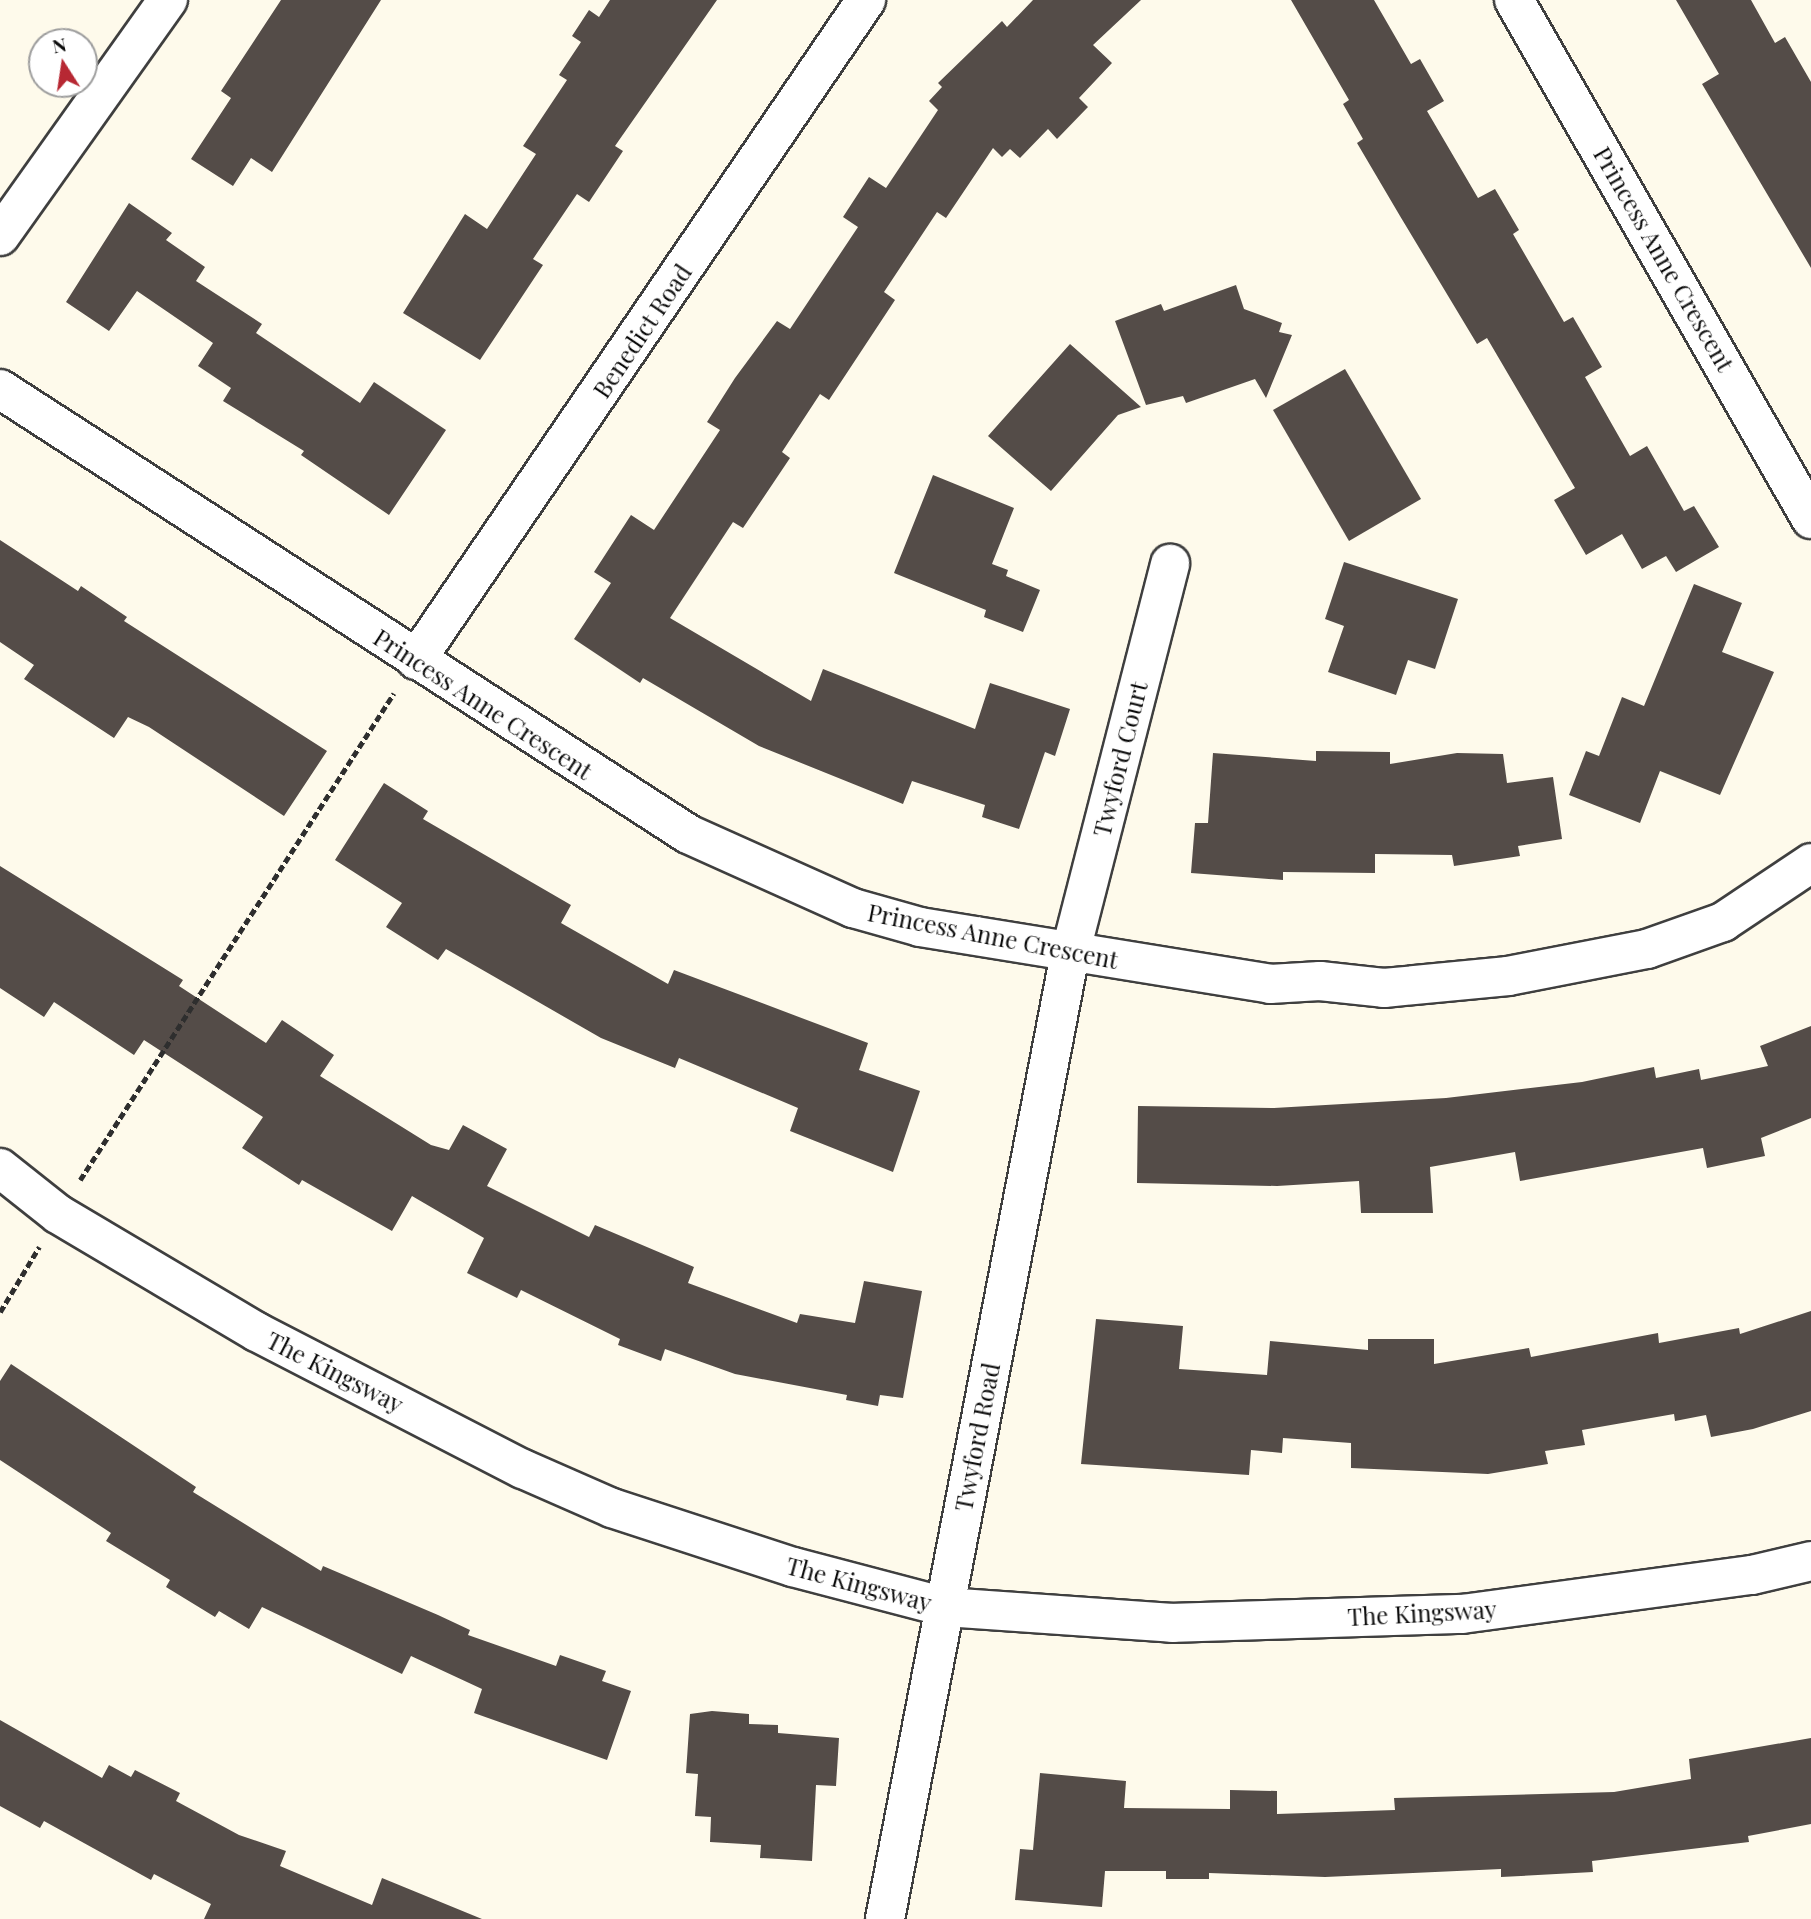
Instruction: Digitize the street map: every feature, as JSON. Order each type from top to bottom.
[{"type":"street","points":[[0,236],[168,0]]},
{"type":"street","name":"Benedict Road","points":[[416,660],[866,0]]},
{"type":"street","name":"Princess Anne Crescent","points":[[1514,0],[1811,519]]},
{"type":"street","name":"Princess Anne Crescent","points":[[0,389],[688,834],[771,874],[853,908],[920,927],[1070,954],[1270,985],[1320,981],[1384,988],[1508,976],[1647,949],[1723,922],[1811,863]]},
{"type":"street","name":"Twyford Court","points":[[1070,954],[1170,564]]},
{"type":"street","name":"Twyford Road","points":[[885,1919],[1070,954]]},
{"type":"street","name":"The Kingsway","points":[[0,1168],[58,1213],[257,1332],[523,1469],[612,1508],[793,1567],[945,1607],[1172,1623],[1462,1614],[1752,1575],[1811,1561]]},
{"type":"path","points":[[0,1312],[58,1213],[416,660]]},
{"type":"building","points":[[281,0],[381,0],[272,172],[251,158],[233,186],[191,159],[231,98],[221,91]]},
{"type":"building","points":[[610,0],[717,0],[615,146],[623,151],[589,202],[577,194],[533,259],[543,265],[480,360],[403,313],[465,214],[487,229],[536,154],[523,146],[567,80],[559,75],[581,42],[572,36],[589,10],[599,17]]},
{"type":"building","points":[[1033,0],[1141,0],[1093,45],[1112,63],[1079,98],[1088,107],[1057,139],[1048,129],[1020,158],[1010,149],[1002,157],[993,148],[946,218],[937,212],[884,292],[895,300],[829,400],[820,394],[782,452],[790,458],[743,528],[733,522],[670,618],[811,701],[823,669],[975,729],[990,683],[1070,709],[1055,756],[1045,752],[1019,829],[982,817],[985,805],[912,781],[903,804],[759,746],[643,678],[640,683],[574,639],[611,583],[594,572],[631,515],[654,530],[720,430],[707,422],[735,378],[777,321],[790,329],[858,227],[843,217],[869,177],[886,188],[938,110],[929,101],[942,87],[938,83],[1002,21],[1007,27]]},
{"type":"building","points":[[1291,0],[1374,0],[1411,64],[1420,59],[1444,101],[1427,111],[1478,198],[1495,189],[1519,230],[1513,234],[1564,322],[1573,317],[1602,367],[1585,377],[1630,456],[1647,446],[1684,511],[1694,506],[1719,547],[1676,572],[1666,556],[1642,569],[1622,534],[1586,555],[1554,500],[1575,488],[1487,338],[1477,344],[1357,143],[1363,139],[1343,104],[1349,100]]},
{"type":"building","points":[[1676,0],[1751,0],[1775,43],[1785,37],[1811,82],[1811,268],[1702,84],[1719,74]]},
{"type":"building","points":[[129,203],[172,233],[166,240],[205,267],[196,281],[262,324],[256,333],[360,403],[374,382],[446,430],[389,515],[301,455],[304,451],[223,401],[231,388],[198,366],[213,343],[137,291],[109,331],[66,302]]},
{"type":"building","points":[[1236,285],[1244,309],[1282,323],[1279,332],[1292,335],[1266,398],[1255,379],[1186,403],[1183,396],[1146,405],[1115,321],[1161,304],[1164,311]]},
{"type":"building","points":[[1070,344],[1141,407],[1118,415],[1051,491],[988,436]]},
{"type":"building","points":[[1345,369],[1421,499],[1349,541],[1273,410]]},
{"type":"building","points":[[933,475],[1014,508],[992,564],[1008,570],[1006,576],[1040,590],[1023,632],[984,617],[986,610],[894,573]]},
{"type":"building","points":[[0,540],[78,591],[81,586],[127,617],[124,621],[327,751],[284,816],[149,727],[128,717],[114,738],[24,679],[34,665],[0,642]]},
{"type":"building","points":[[1344,562],[1458,599],[1435,669],[1408,660],[1396,695],[1328,672],[1344,626],[1325,619]]},
{"type":"building","points":[[1694,584],[1742,603],[1722,652],[1774,672],[1720,795],[1660,771],[1640,823],[1569,795],[1586,751],[1599,756],[1622,697],[1644,706]]},
{"type":"building","points":[[1316,751],[1390,752],[1390,764],[1457,753],[1503,754],[1507,783],[1553,777],[1562,839],[1518,846],[1520,856],[1454,866],[1452,855],[1375,854],[1375,873],[1283,872],[1283,880],[1191,873],[1195,823],[1208,823],[1213,753],[1316,761]]},
{"type":"building","points":[[384,783],[428,811],[423,819],[571,905],[561,923],[668,984],[674,970],[868,1043],[859,1070],[920,1091],[893,1172],[790,1131],[798,1108],[679,1058],[675,1068],[601,1038],[446,949],[438,960],[386,927],[402,903],[335,860]]},
{"type":"building","points":[[0,866],[183,980],[179,986],[266,1043],[282,1020],[334,1055],[320,1076],[431,1145],[449,1150],[463,1125],[507,1149],[487,1186],[589,1237],[595,1225],[694,1267],[688,1283],[797,1323],[800,1314],[855,1323],[864,1281],[922,1291],[903,1398],[880,1395],[878,1406],[846,1400],[847,1395],[735,1374],[665,1349],[661,1361],[618,1345],[620,1339],[521,1290],[517,1298],[467,1273],[484,1238],[412,1196],[392,1231],[302,1180],[299,1185],[242,1148],[263,1117],[144,1040],[134,1055],[54,1002],[44,1017],[0,988]]},
{"type":"building","points":[[1811,1026],[1811,1118],[1761,1138],[1765,1156],[1707,1168],[1703,1148],[1520,1181],[1515,1152],[1430,1167],[1433,1213],[1361,1213],[1359,1181],[1277,1186],[1137,1183],[1138,1106],[1274,1108],[1446,1098],[1582,1082],[1654,1067],[1656,1078],[1699,1069],[1701,1080],[1768,1066],[1760,1046]]},
{"type":"building","points":[[1811,1311],[1811,1411],[1753,1429],[1711,1437],[1706,1415],[1675,1421],[1674,1414],[1582,1430],[1585,1445],[1545,1451],[1548,1464],[1488,1474],[1351,1468],[1351,1443],[1283,1438],[1282,1453],[1251,1450],[1249,1475],[1081,1464],[1096,1319],[1183,1326],[1179,1369],[1267,1375],[1270,1341],[1368,1350],[1368,1339],[1434,1339],[1434,1364],[1529,1348],[1531,1357],[1658,1333],[1659,1343],[1739,1328],[1740,1334]]},
{"type":"building","points":[[11,1364],[196,1487],[193,1492],[321,1571],[323,1566],[470,1630],[468,1635],[556,1666],[560,1655],[606,1671],[602,1681],[631,1691],[607,1760],[474,1713],[482,1689],[411,1656],[402,1674],[262,1607],[249,1629],[219,1611],[215,1617],[166,1587],[170,1580],[106,1541],[111,1533],[0,1460],[0,1381]]},
{"type":"building","points":[[712,1711],[749,1714],[749,1724],[778,1725],[778,1733],[839,1738],[836,1786],[816,1785],[812,1861],[760,1858],[761,1845],[710,1842],[711,1817],[695,1816],[698,1774],[686,1773],[690,1714]]},
{"type":"building","points":[[0,1720],[102,1778],[109,1765],[131,1777],[135,1770],[180,1793],[176,1801],[239,1835],[286,1851],[280,1866],[372,1905],[382,1878],[482,1919],[204,1919],[211,1904],[154,1874],[151,1880],[44,1821],[40,1828],[0,1806]]},
{"type":"building","points":[[1811,1738],[1811,1824],[1748,1836],[1749,1842],[1592,1861],[1593,1872],[1501,1877],[1501,1869],[1325,1877],[1209,1873],[1209,1879],[1166,1879],[1166,1871],[1105,1871],[1102,1907],[1015,1900],[1020,1849],[1033,1850],[1040,1773],[1126,1781],[1124,1808],[1230,1809],[1230,1790],[1277,1791],[1277,1814],[1395,1810],[1394,1798],[1614,1792],[1691,1779],[1689,1759]]}]
